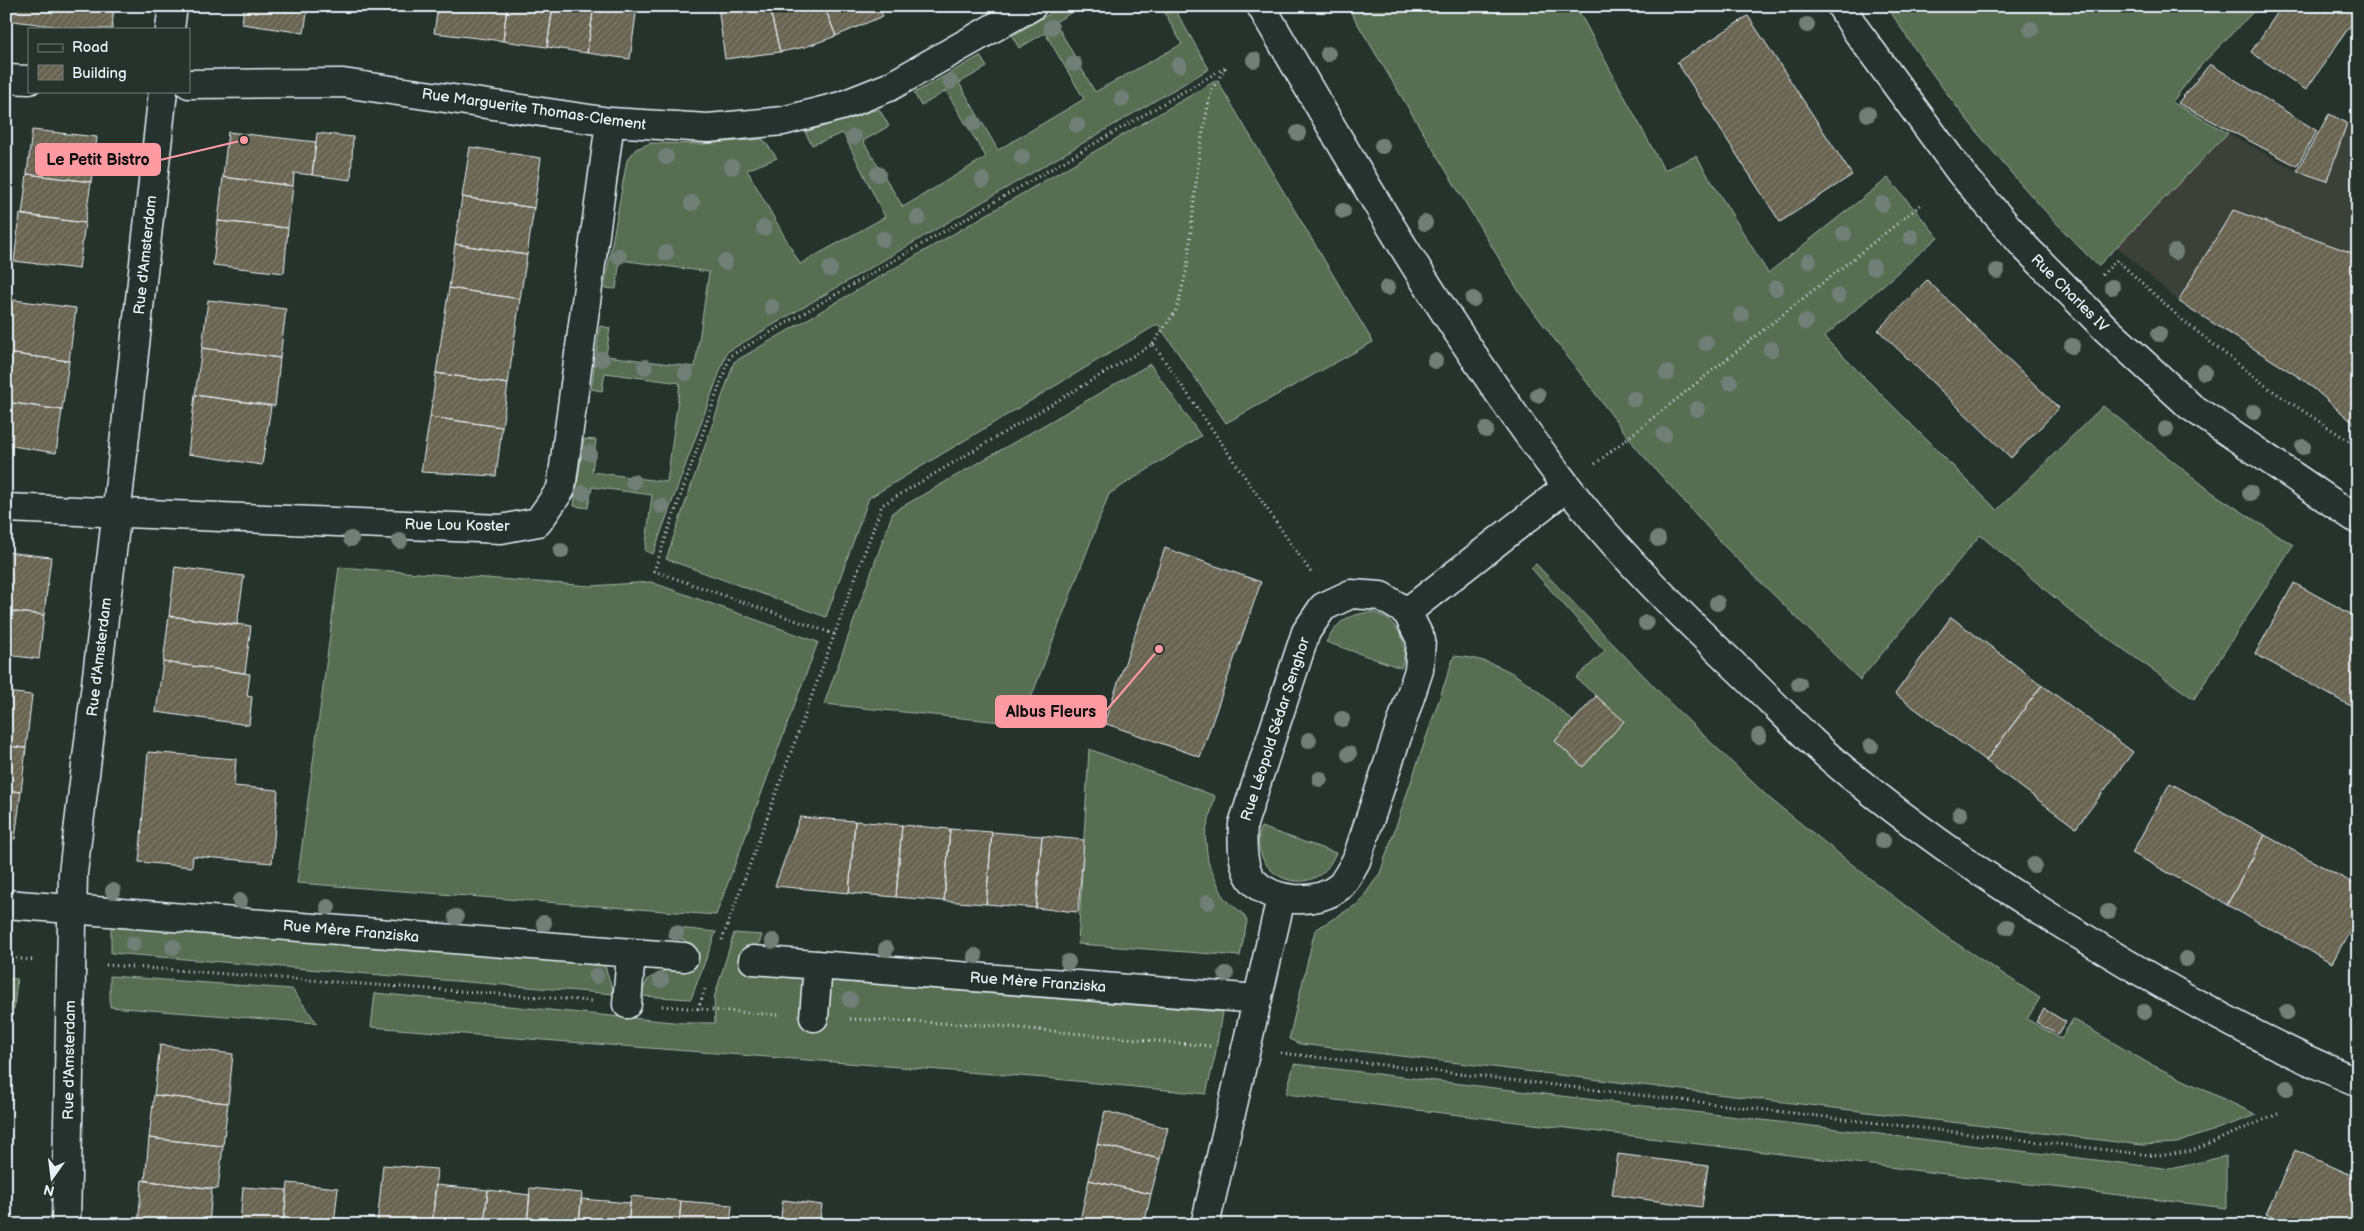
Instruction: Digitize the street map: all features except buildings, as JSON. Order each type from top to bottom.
[{"type":"street","points":[[170,28],[173,6]]},
{"type":"street","name":"Rue Marguerite Thomas-Clement","points":[[190,84],[343,82],[610,122],[708,128],[783,121],[840,106],[889,88],[1032,6]]},
{"type":"street","points":[[1261,6],[1373,200],[1461,341],[1567,487],[1610,537],[1698,631],[1858,782],[1999,886],[2169,989],[2294,1056],[2358,1082]]},
{"type":"street","name":"Rue Charles IV","points":[[1841,6],[1856,30],[1961,173],[2025,247],[2100,323],[2190,406],[2358,520]]},
{"type":"street","points":[[6,79],[28,80]]},
{"type":"street","name":"Rue d'Amsterdam","points":[[66,1225],[73,873],[163,92]]},
{"type":"street","name":"Rue Lou Koster","points":[[6,508],[501,529],[538,522],[561,489],[610,122]]},
{"type":"street","points":[[1407,612],[1567,487]]},
{"type":"street","name":"Rue Léopold Sédar Senghor","points":[[1351,594],[1381,596],[1407,612],[1420,640],[1420,670],[1356,861],[1339,886],[1312,900],[1281,898],[1254,882],[1242,854],[1243,824],[1306,632],[1323,607],[1351,594]]},
{"type":"street","points":[[1205,1225],[1281,898]]},
{"type":"street","name":"Rue Mère Franziska","points":[[6,904],[684,957]]},
{"type":"street","points":[[627,1004],[631,953]]},
{"type":"street","name":"Rue Mère Franziska","points":[[753,960],[1258,999]]},
{"type":"street","points":[[814,1017],[818,965]]},
{"type":"path","points":[[732,914],[882,504],[1153,344],[1177,310],[1187,268],[1200,147],[1211,91],[1226,66],[730,356],[654,570],[834,634]]},
{"type":"path","points":[[1567,487],[1924,203]]},
{"type":"path","points":[[2097,280],[2117,260],[2181,320],[2263,383],[2358,447]]},
{"type":"path","points":[[1153,344],[1333,603]]},
{"type":"path","points":[[6,958],[19,958]]},
{"type":"path","points":[[70,962],[374,985]]},
{"type":"path","points":[[2128,1154],[2159,1156],[2192,1151],[2280,1113]]},
{"type":"shaded area","points":[[2329,114],[2358,129],[2358,427],[2305,381],[2178,301],[2117,247],[2228,133],[2297,171]]},
{"type":"green space","points":[[1063,6],[1083,6],[1055,22],[1095,92],[1182,44],[1161,6],[1173,6],[1209,69],[727,352],[653,554],[645,551],[652,495],[592,487],[588,508],[574,506],[584,439],[596,440],[592,472],[667,482],[680,383],[605,373],[602,391],[591,389],[600,326],[610,328],[606,356],[695,367],[709,272],[620,260],[616,289],[604,288],[627,160],[636,149],[651,143],[702,144],[763,139],[777,158],[747,170],[800,264],[885,217],[843,133],[812,145],[805,132],[879,109],[889,126],[863,141],[903,207],[986,157],[946,91],[921,106],[914,93],[980,56],[987,67],[959,83],[998,150],[1084,99],[1045,33],[1019,48],[1012,36]]},
{"type":"green space","points":[[1347,6],[1576,6],[1664,170],[1696,156],[1768,273],[1888,178],[1938,237],[1824,337],[1997,510],[2103,406],[2213,493],[2293,545],[2194,699],[2079,618],[1980,535],[1860,680],[1726,548],[1638,450],[1521,295]]},
{"type":"green space","points":[[1887,6],[2259,6],[2201,65],[2172,102],[2228,133],[2098,266],[2040,206],[1985,142],[1934,76]]},
{"type":"green space","points":[[1217,80],[1373,342],[1226,423],[1158,324],[869,498],[826,617],[666,559],[734,362]]},
{"type":"green space","points":[[1150,364],[1201,436],[1109,494],[1021,724],[824,704],[893,512]]},
{"type":"green space","points":[[1536,564],[1672,705],[1769,798],[1948,938],[2040,998],[2027,1019],[2061,1039],[2073,1019],[2148,1063],[2257,1115],[2177,1143],[2142,1145],[1300,1044],[1289,1039],[1315,930],[1359,903],[1380,873],[1454,656],[1490,663],[1505,669],[1519,677],[1573,721],[1555,741],[1583,767],[1624,721],[1576,678],[1605,651],[1531,568]]},
{"type":"green space","points":[[339,567],[591,586],[651,582],[818,642],[716,915],[297,883]]},
{"type":"green space","points":[[1373,612],[1389,621],[1400,634],[1404,650],[1401,668],[1326,642],[1340,623],[1350,617]]},
{"type":"green space","points":[[1089,749],[1215,796],[1205,835],[1208,862],[1224,898],[1243,914],[1247,921],[1240,956],[1078,944]]},
{"type":"green space","points":[[1261,827],[1336,853],[1328,867],[1317,877],[1304,881],[1291,880],[1279,876],[1269,868],[1262,856],[1259,843]]},
{"type":"green space","points":[[111,927],[604,963],[614,994],[111,953]]},
{"type":"green space","points":[[679,928],[716,932],[691,999],[640,996],[648,979],[668,969],[689,949],[685,940],[680,939]]},
{"type":"green space","points":[[734,933],[762,935],[756,952],[756,975],[1222,1012],[1215,1056],[1206,1094],[1045,1078],[371,1027],[375,993],[683,1023],[715,1023],[714,998]]},
{"type":"green space","points":[[110,976],[292,989],[317,1023],[110,1007]]},
{"type":"green space","points":[[6,978],[17,979],[14,1009],[6,1009]]},
{"type":"green space","points":[[1294,1064],[2171,1169],[2226,1156],[2226,1208],[1286,1094]]},
{"type":"place","name":"Le Petit Bistro","points":[[244,140]]},
{"type":"place","name":"Albus Fleurs","points":[[1159,649]]}]
